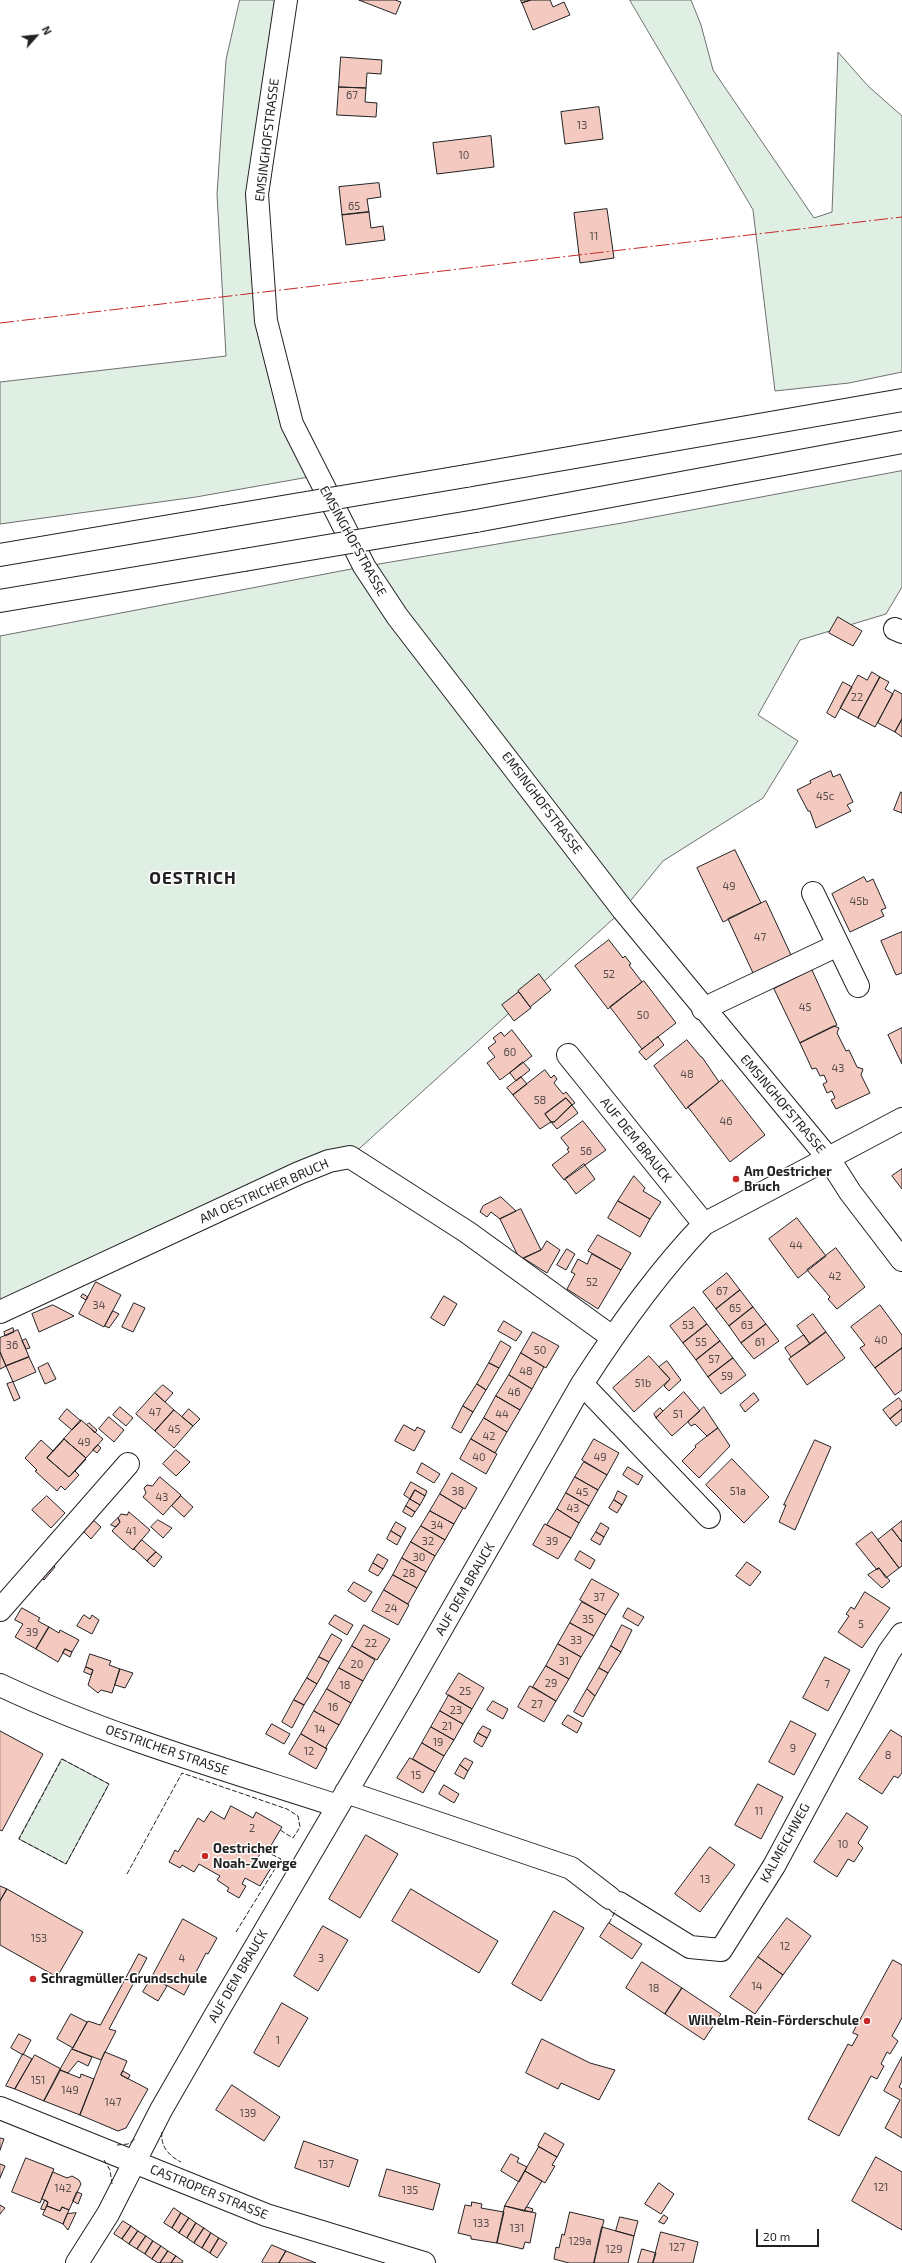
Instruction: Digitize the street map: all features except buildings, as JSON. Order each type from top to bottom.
[{"type":"main road","name":"EMSINGHOFSTRASSE","points":[[286,0],[257,194],[266,321],[292,424],[359,556],[384,597],[623,910],[703,1009],[829,1159],[850,1192],[902,1260]]},
{"type":"main road","points":[[0,555],[902,400]]},
{"type":"main road","points":[[0,601],[476,521],[902,442]]},
{"type":"main road","points":[[813,893],[858,986]]},
{"type":"main road","points":[[703,1009],[838,945]]},
{"type":"main road","name":"AUF DEM BRAUCK","points":[[568,1055],[704,1224]]},
{"type":"main road","name":"AUF DEM BRAUCK","points":[[77,2263],[108,2214],[161,2110],[529,1480],[582,1384],[612,1337],[683,1247],[704,1224],[902,1119]]},
{"type":"main road","name":"AM OESTRICHER BRUCH","points":[[0,1312],[299,1173],[329,1161],[350,1157],[466,1232],[612,1337]]},
{"type":"main road","points":[[582,1384],[709,1517]]},
{"type":"main road","points":[[0,1610],[128,1464]]},
{"type":"main road","name":"KALMEICHWEG","points":[[342,1799],[572,1868],[614,1901],[690,1947],[721,1950],[774,1866],[889,1652],[902,1634]]},
{"type":"main road","name":"OESTRICHER STRASSE","points":[[0,1685],[31,1700],[131,1739],[342,1799]]},
{"type":"main road","name":"CASTROPER STRASSE","points":[[0,2108],[266,2215],[424,2263]]},
{"type":"green space","points":[[240,0],[297,0],[267,203],[264,331],[320,475],[196,497],[0,524],[0,382],[226,356],[217,194],[226,60]]},
{"type":"green space","points":[[630,0],[691,0],[701,25],[713,70],[814,218],[832,212],[838,52],[868,86],[902,116],[902,372],[849,383],[775,391],[753,210]]},
{"type":"green space","points":[[902,471],[902,587],[886,614],[800,640],[758,715],[798,741],[763,798],[663,861],[623,910],[350,1157],[0,1312],[0,636],[367,566],[622,523]]},
{"type":"green space","points":[[62,1759],[109,1784],[66,1864],[19,1839]]},
{"type":"fence","points":[[62,1759],[109,1784],[66,1864],[19,1839],[62,1759]]},
{"type":"fence","points":[[127,1874],[182,1773],[287,1809],[298,1816],[300,1827],[293,1838],[280,1830]]},
{"type":"fence","points":[[236,1932],[281,1859],[267,1852]]},
{"type":"fence","points":[[609,1923],[616,1910]]},
{"type":"fence","points":[[162,2132],[162,2142],[166,2150],[169,2154],[181,2162]]},
{"type":"fence","points":[[117,2145],[128,2144],[135,2139]]},
{"type":"fence","points":[[104,2160],[110,2170],[112,2184]]},
{"type":"power","points":[[0,323],[902,217]]},
{"type":"place","name":"Am Oestricher Bruch","points":[[736,1179]]},
{"type":"place","name":"Oestricher Noah-Zwerge","points":[[205,1856]]},
{"type":"place","name":"Schragmüller-Grundschule","points":[[33,1979]]},
{"type":"place","name":"Wilhelm-Rein-Förderschule","points":[[867,2021]]},
{"type":"district","name":"OESTRICH","points":[[193,878]]}]
